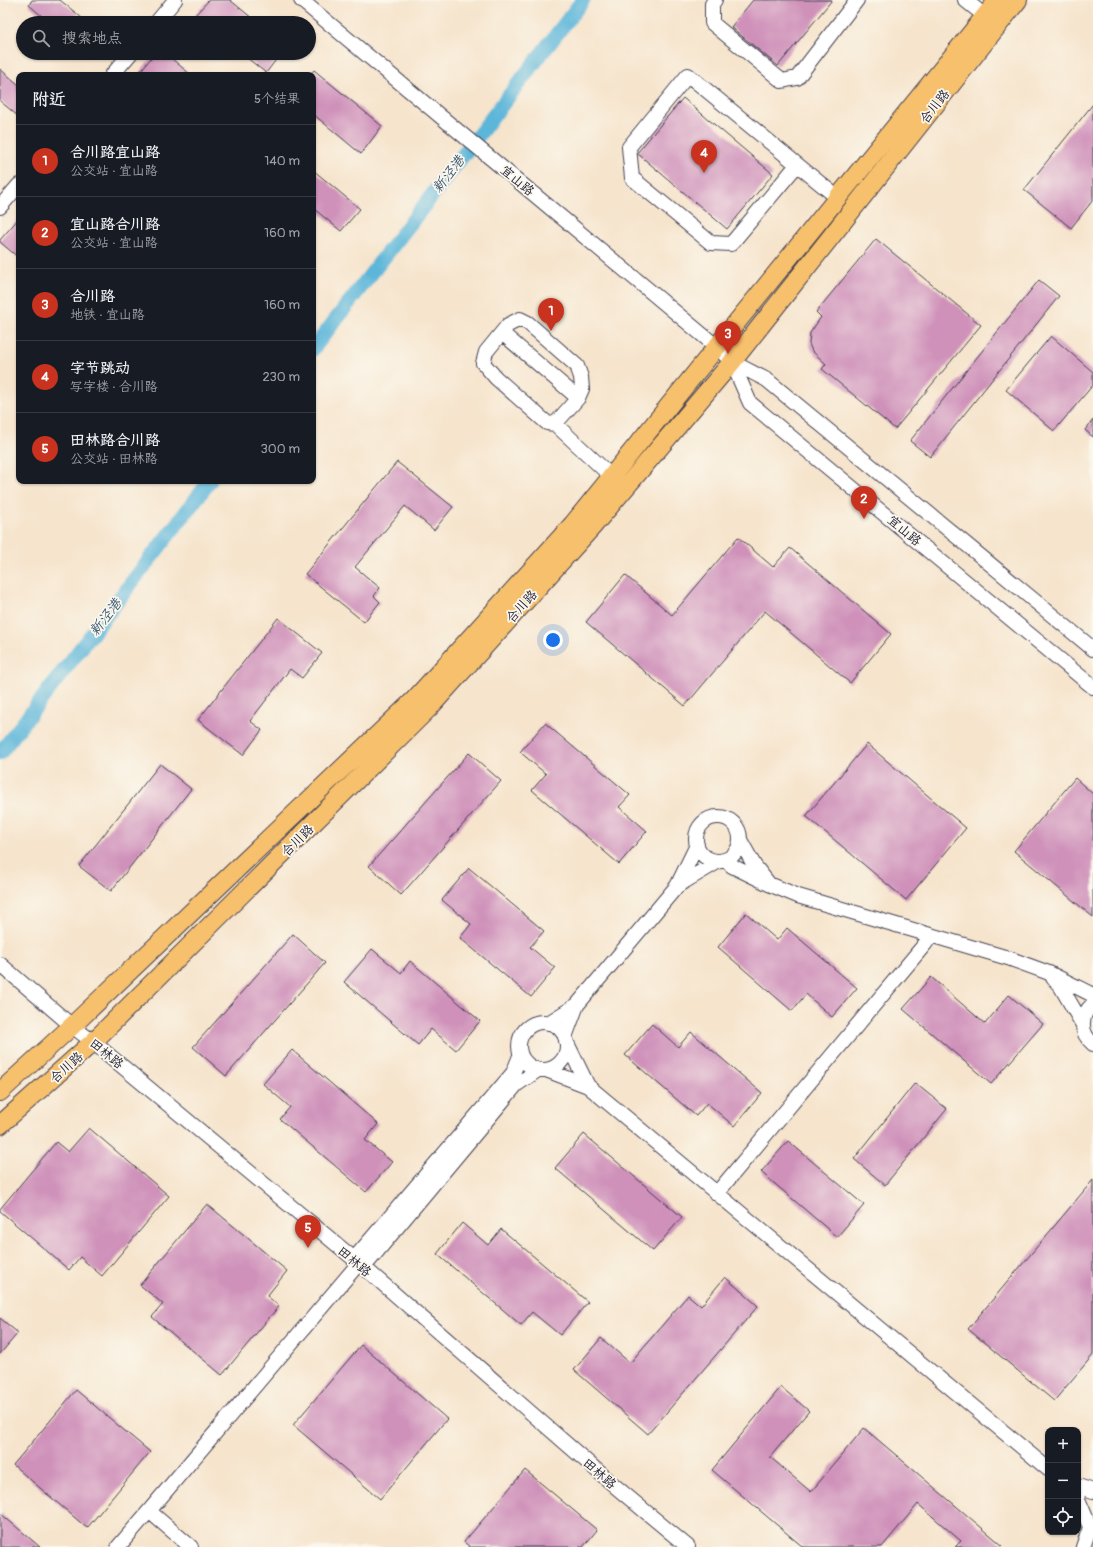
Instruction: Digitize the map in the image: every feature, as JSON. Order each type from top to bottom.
[{"type":"main road","name":"合川路","points":[[0,1092],[72,1026],[414,700],[573,524],[998,0]]},
{"type":"main road","name":"合川路","points":[[0,1125],[93,1042],[430,706],[593,526],[732,362],[1018,0]]},
{"type":"street","points":[[162,16],[175,0]]},
{"type":"street","name":"宜山路","points":[[302,0],[717,347],[732,362],[767,380],[1093,649]]},
{"type":"street","points":[[715,0],[712,4],[712,23],[782,81],[797,78],[857,0]]},
{"type":"street","points":[[965,0],[985,16]]},
{"type":"street","points":[[114,72],[124,60]]},
{"type":"street","points":[[797,165],[731,244],[711,243],[632,178],[629,147],[688,75],[838,198]]},
{"type":"street","points":[[0,208],[16,189]]},
{"type":"street","points":[[555,424],[578,398],[582,388],[581,377],[577,366],[528,323],[520,319],[508,325],[486,352],[483,363],[496,378],[547,423],[555,424],[612,477]]},
{"type":"street","points":[[502,333],[578,398]]},
{"type":"street","name":"宜山路","points":[[732,362],[750,403],[1093,688]]},
{"type":"street","points":[[769,884],[754,865],[740,840],[738,829],[734,823],[720,817],[713,817],[707,820],[698,831],[696,838],[700,851],[712,860],[723,860],[769,884],[798,896],[1008,958],[1049,973],[1093,995]]},
{"type":"street","points":[[677,886],[732,856],[737,850],[740,840]]},
{"type":"street","points":[[548,1023],[577,1005],[677,886],[697,845]]},
{"type":"street","points":[[717,1193],[926,944],[931,935]]},
{"type":"street","name":"田林路","points":[[0,964],[72,1026],[359,1263],[621,1492],[688,1547]]},
{"type":"street","points":[[1049,973],[1061,987],[1083,1025]]},
{"type":"street","points":[[1093,1004],[1086,1012],[1083,1025],[1084,1033],[1093,1044]]},
{"type":"street","points":[[118,1547],[359,1263],[516,1085],[542,1070],[554,1068],[560,1063],[565,1057],[567,1049],[566,1039],[577,1005]]},
{"type":"street","points":[[588,1086],[566,1039],[558,1028],[548,1023],[535,1023],[522,1032],[518,1048],[520,1056],[525,1063],[531,1067],[588,1086],[1045,1466]]},
{"type":"street","points":[[359,1263],[513,1073],[520,1056]]},
{"type":"street","points":[[1081,1487],[1093,1491]]},
{"type":"street","points":[[1081,1506],[1092,1531]]},
{"type":"street","points":[[149,1511],[191,1547]]},
{"type":"street","points":[[1083,1547],[1092,1531],[1091,1516],[1093,1512]]},
{"type":"building","points":[[32,0],[60,0],[79,16],[42,16],[29,5]]},
{"type":"building","points":[[209,0],[230,0],[249,16],[196,16],[195,15]]},
{"type":"building","points":[[753,0],[832,0],[778,66],[731,27]]},
{"type":"building","points":[[149,60],[173,60],[187,72],[140,72]]},
{"type":"building","points":[[250,60],[276,60],[267,72]]},
{"type":"building","points":[[0,69],[16,82],[16,114],[0,101]]},
{"type":"building","points":[[314,70],[382,126],[361,154],[316,116],[316,72],[312,72]]},
{"type":"building","points":[[683,98],[773,174],[727,229],[637,153]]},
{"type":"building","points":[[1093,104],[1093,200],[1071,228],[1024,190]]},
{"type":"building","points":[[316,172],[360,209],[341,231],[316,210]]},
{"type":"building","points":[[16,221],[16,255],[0,242],[0,240]]},
{"type":"building","points":[[876,239],[981,325],[895,429],[822,369],[826,364],[812,351],[809,344],[810,333],[821,317],[816,312]]},
{"type":"building","points":[[1039,280],[1059,296],[930,457],[910,441]]},
{"type":"building","points":[[1051,336],[1093,372],[1093,385],[1054,431],[1006,390]]},
{"type":"building","points":[[1093,420],[1093,437],[1085,430]]},
{"type":"building","points":[[397,462],[453,507],[434,530],[405,506],[355,567],[380,588],[374,596],[380,602],[364,622],[305,574]]},
{"type":"building","points":[[738,537],[773,567],[790,548],[891,634],[850,683],[765,611],[685,706],[586,622],[625,575],[672,615]]},
{"type":"building","points":[[278,618],[322,653],[302,678],[290,669],[250,721],[262,730],[243,755],[198,720]]},
{"type":"building","points":[[545,723],[630,795],[619,807],[647,831],[619,864],[532,790],[546,774],[520,752]]},
{"type":"building","points":[[867,744],[966,828],[906,900],[806,816]]},
{"type":"building","points":[[469,753],[501,781],[401,895],[369,866]]},
{"type":"building","points":[[160,764],[191,789],[111,891],[79,866]]},
{"type":"building","points":[[1075,778],[1093,794],[1093,917],[1014,851]]},
{"type":"building","points":[[469,868],[544,931],[530,947],[555,968],[531,997],[460,938],[471,924],[442,900]]},
{"type":"building","points":[[746,913],[777,940],[787,928],[857,988],[832,1017],[806,994],[792,1011],[718,947]]},
{"type":"building","points":[[293,934],[325,963],[226,1076],[193,1047]]},
{"type":"building","points":[[372,949],[401,973],[410,961],[480,1021],[456,1050],[431,1029],[418,1045],[344,982]]},
{"type":"building","points":[[931,977],[985,1024],[1009,995],[1043,1024],[991,1084],[903,1009]]},
{"type":"building","points":[[652,1024],[678,1047],[691,1032],[762,1093],[734,1126],[707,1103],[696,1116],[625,1055]]},
{"type":"building","points":[[292,1050],[378,1124],[365,1140],[392,1162],[366,1192],[280,1119],[290,1107],[263,1084]]},
{"type":"building","points":[[915,1083],[947,1109],[885,1185],[854,1159]]},
{"type":"building","points":[[89,1128],[169,1196],[102,1276],[80,1257],[69,1270],[0,1211],[0,1209],[56,1142],[68,1152]]},
{"type":"building","points":[[584,1134],[682,1217],[653,1251],[555,1168]]},
{"type":"building","points":[[788,1141],[864,1205],[837,1237],[761,1172]]},
{"type":"building","points":[[1093,1180],[1093,1355],[1054,1401],[968,1329]]},
{"type":"building","points":[[207,1204],[287,1271],[267,1296],[279,1306],[222,1375],[152,1317],[163,1304],[140,1285]]},
{"type":"building","points":[[462,1223],[488,1245],[501,1229],[588,1302],[560,1335],[532,1312],[521,1325],[437,1254]]},
{"type":"building","points":[[725,1277],[758,1306],[648,1434],[574,1370],[601,1338],[630,1363],[688,1295],[701,1306]]},
{"type":"building","points":[[0,1318],[18,1333],[0,1354]]},
{"type":"building","points":[[361,1345],[447,1419],[380,1499],[293,1425]]},
{"type":"building","points":[[781,1387],[809,1411],[770,1457],[811,1492],[864,1428],[1002,1545],[1000,1547],[955,1547],[961,1541],[918,1504],[882,1547],[803,1547],[712,1470]]},
{"type":"building","points":[[76,1390],[150,1452],[87,1528],[13,1465]]},
{"type":"building","points":[[525,1470],[597,1530],[583,1547],[470,1547],[464,1542]]},
{"type":"building","points":[[0,1513],[40,1547],[0,1547]]},
{"type":"waterway","name":"新泾港","points":[[316,345],[583,0]]},
{"type":"waterway","name":"新泾港","points":[[0,753],[208,484]]},
{"type":"place","name":"字节跳动","points":[[704,173]]},
{"type":"place","name":"合川路宜山路","points":[[551,331]]},
{"type":"place","name":"合川路","points":[[728,354]]},
{"type":"place","name":"宜山路合川路","points":[[864,519]]},
{"type":"place","name":"田林路合川路","points":[[308,1248]]}]
